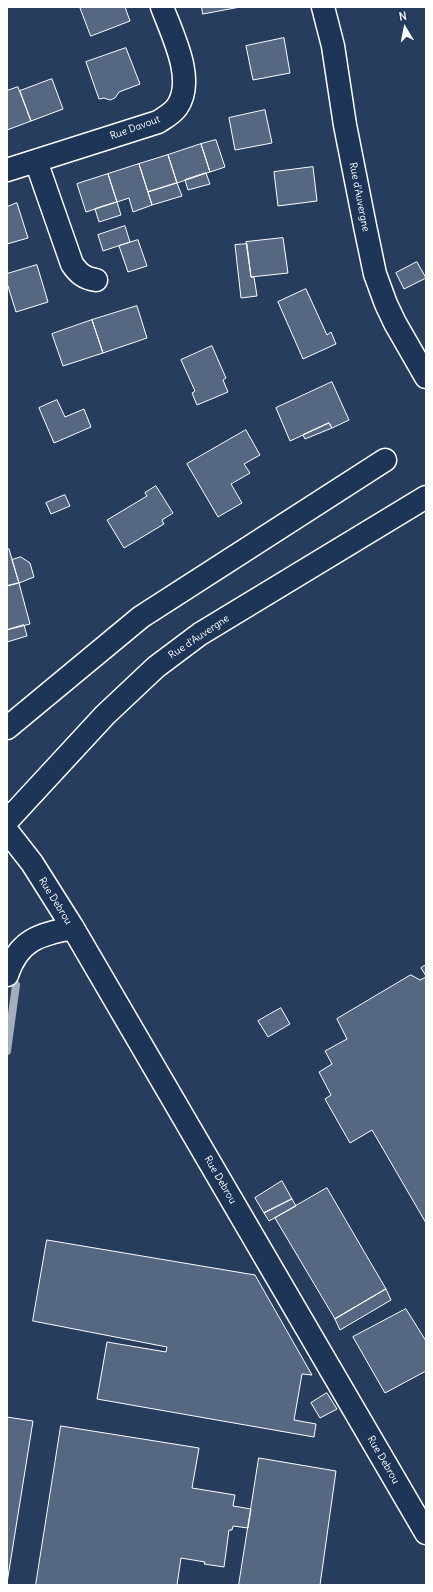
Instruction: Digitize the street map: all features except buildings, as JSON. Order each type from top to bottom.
[{"type":"street","name":"Rue Davout","points":[[7,170],[158,122],[177,107],[182,94],[184,80],[181,59],[162,7]]},
{"type":"street","name":"Rue d'Auvergne","points":[[323,7],[333,46],[345,125],[376,274],[392,317],[426,377]]},
{"type":"street","points":[[36,162],[72,264],[78,272],[86,278],[96,280]]},
{"type":"street","points":[[7,728],[141,616],[385,460]]},
{"type":"street","name":"Rue d'Auvergne","points":[[7,821],[105,715],[156,667],[200,634],[426,497]]},
{"type":"street","name":"Rue Debrou","points":[[7,831],[32,863],[73,928],[426,1533]]},
{"type":"street","points":[[7,975],[18,952],[31,940],[43,935],[73,928]]},
{"type":"waterway","points":[[7,1051],[16,985]]}]
